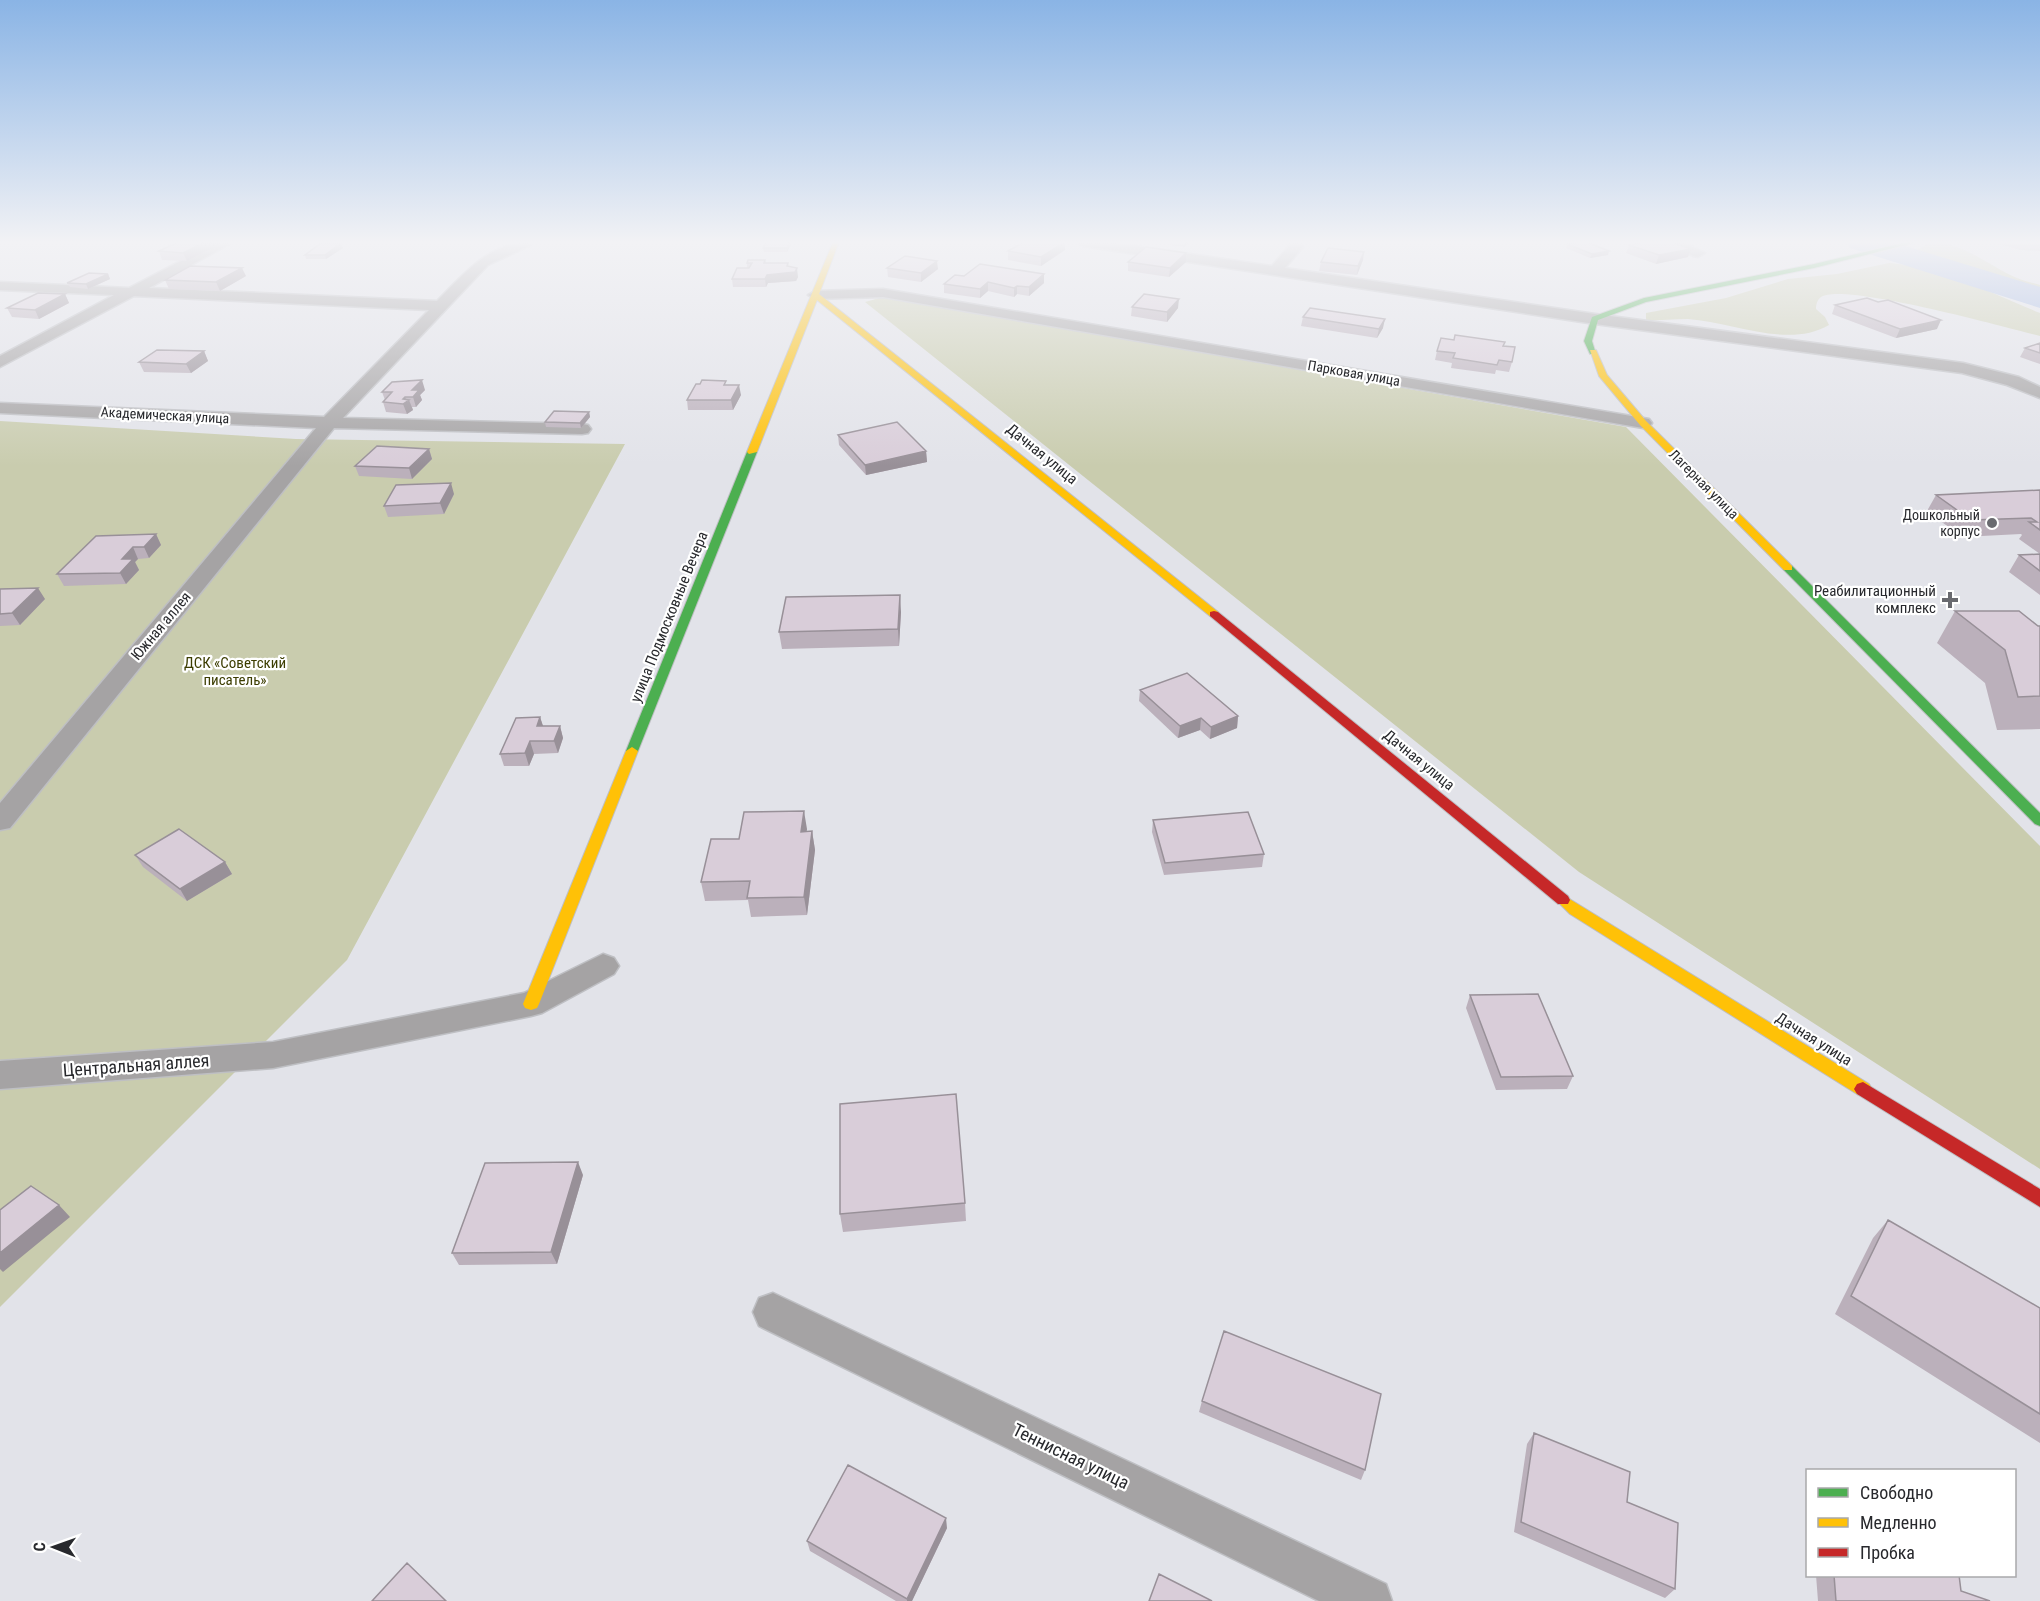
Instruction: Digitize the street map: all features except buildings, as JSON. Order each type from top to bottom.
[{"type":"street","points":[[0,362],[85,317]]},
{"type":"street","name":"Южная аллея","points":[[0,821],[326,428],[431,317]]},
{"type":"street","name":"улица Подмосковные Вечера","points":[[531,1004],[806,317]]},
{"type":"street","name":"Дачная улица","points":[[842,317],[1219,618],[1575,910],[2040,1199]]},
{"type":"street","name":"Парковая улица","points":[[1021,317],[1642,423]]},
{"type":"street","points":[[1579,317],[1963,368],[2013,381],[2040,393]]},
{"type":"street","points":[[1594,319],[1600,317]]},
{"type":"street","name":"Лагерная улица","points":[[1594,319],[1588,341],[1603,376],[1642,423],[2040,820]]},
{"type":"street","name":"Академическая улица","points":[[0,408],[326,428],[582,429]]},
{"type":"street","name":"Центральная аллея","points":[[0,1075],[273,1055],[531,1004],[603,966]]},
{"type":"street","name":"Теннисная улица","points":[[773,1312],[1369,1601]]},
{"type":"green space","points":[[883,317],[996,317],[1626,427],[2040,846],[2040,1169],[1579,872]]},
{"type":"green space","points":[[1646,317],[1825,317],[1829,325],[1813,332],[1796,335],[1760,332],[1688,319],[1646,321]]},
{"type":"green space","points":[[1965,317],[2040,317],[2040,336]]},
{"type":"green space","name":"ДСК «Советский писатель»","points":[[0,421],[296,439],[625,444],[347,960],[0,1307]]},
{"type":"traffic: fast","points":[[1593,352],[1588,341],[1595,319],[1601,317]]},
{"type":"traffic: fast","points":[[632,751],[752,452]]},
{"type":"traffic: fast","points":[[1788,568],[2040,821]]},
{"type":"traffic: slow","points":[[752,452],[806,317]]},
{"type":"traffic: slow","points":[[842,317],[1214,614]]},
{"type":"traffic: slow","points":[[1593,352],[1603,376],[1643,423],[1788,568]]},
{"type":"traffic: slow","points":[[531,1004],[632,751]]},
{"type":"traffic: slow","points":[[1563,900],[1575,910],[1863,1089]]},
{"type":"traffic: jam","points":[[1214,614],[1563,900]]},
{"type":"traffic: jam","points":[[1863,1089],[2040,1199]]},
{"type":"place","name":"Дошкольный корпус","points":[[1992,523]]},
{"type":"place","name":"Реабилитационный комплекс","points":[[1950,600]]}]
